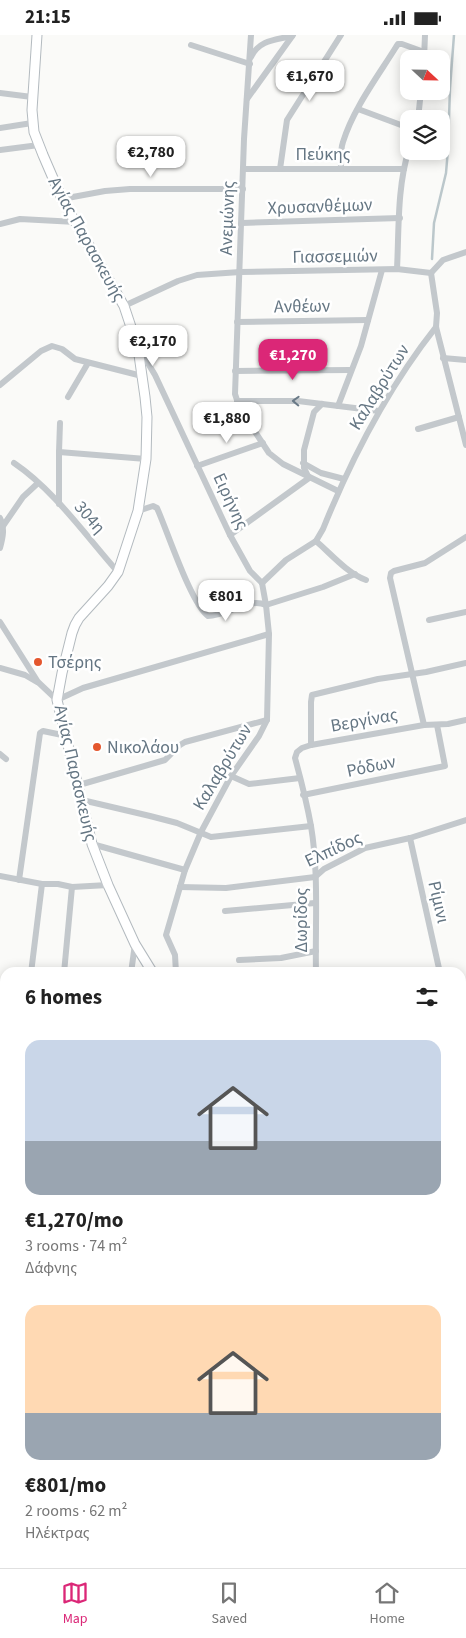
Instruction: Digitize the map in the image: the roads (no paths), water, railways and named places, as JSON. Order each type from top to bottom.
[{"type":"street","name":"Αγίας Παρασκευής","points":[[36,35],[32,123],[39,145],[62,199],[124,306],[138,348],[147,417],[146,459],[138,511],[118,573],[75,625],[62,673],[58,700],[92,845],[135,944],[149,967]]},
{"type":"street","name":"Ανεμώνης","points":[[237,401],[235,371],[246,100],[251,35]]},
{"type":"street","points":[[280,169],[287,120],[341,35]]},
{"type":"street","points":[[424,50],[425,35]]},
{"type":"street","points":[[191,45],[250,61],[254,50],[260,44],[293,36]]},
{"type":"street","points":[[246,100],[293,36]]},
{"type":"street","points":[[341,169],[343,143],[358,109],[398,44],[414,50]]},
{"type":"street","points":[[0,93],[32,97]]},
{"type":"street","points":[[358,109],[400,125]]},
{"type":"street","points":[[0,128],[32,123]]},
{"type":"street","points":[[0,150],[39,145]]},
{"type":"street","points":[[398,269],[400,218],[406,160]]},
{"type":"street","name":"Πεύκης","points":[[243,169],[404,169]]},
{"type":"street","points":[[62,199],[105,191],[130,189],[243,189]]},
{"type":"street","name":"Χρυσανθέμων","points":[[242,223],[400,218]]},
{"type":"street","points":[[0,224],[20,219],[76,223]]},
{"type":"street","points":[[466,252],[443,260],[431,273],[437,313],[436,327],[442,358],[466,445]]},
{"type":"street","name":"Γιασσεμιών","points":[[124,306],[178,281],[192,277],[240,272],[398,269],[431,273]]},
{"type":"street","points":[[338,406],[361,346],[382,270]]},
{"type":"street","name":"Ανθέων","points":[[237,322],[368,320]]},
{"type":"street","name":"Καλαβρύτων","points":[[316,541],[357,451],[379,411],[411,360],[436,327]]},
{"type":"street","points":[[0,385],[41,351],[52,346],[62,349],[75,359],[142,376]]},
{"type":"street","name":"Ειρήνης","points":[[138,348],[156,375],[230,535],[250,571],[262,583]]},
{"type":"street","points":[[442,358],[466,360]]},
{"type":"street","points":[[68,397],[88,363]]},
{"type":"street","points":[[235,371],[351,370]]},
{"type":"street","points":[[338,491],[310,478],[269,453],[240,409],[237,401],[298,401],[379,411]]},
{"type":"street","points":[[310,478],[303,463],[304,449],[314,411],[322,403]]},
{"type":"street","points":[[418,429],[459,417]]},
{"type":"street","points":[[59,504],[60,423]]},
{"type":"street","points":[[198,466],[263,443]]},
{"type":"street","points":[[59,453],[146,459]]},
{"type":"street","name":"304η","points":[[14,463],[59,504],[118,573]]},
{"type":"street","points":[[303,463],[321,473],[344,479]]},
{"type":"street","points":[[230,535],[310,478]]},
{"type":"street","points":[[3,526],[23,497],[38,483]]},
{"type":"street","points":[[138,511],[153,506],[158,508],[189,586],[201,610],[208,616],[258,603],[266,605],[323,587],[355,574]]},
{"type":"street","points":[[0,519],[3,526],[0,548]]},
{"type":"street","points":[[424,725],[390,582],[391,573],[425,563],[466,537]]},
{"type":"street","points":[[262,583],[286,560],[316,541],[344,566],[366,580]]},
{"type":"street","name":"Καλαβρύτων","points":[[176,967],[175,955],[166,935],[185,870],[201,832],[231,776],[259,736],[267,720],[269,634],[262,583]]},
{"type":"street","points":[[429,620],[466,612]]},
{"type":"street","points":[[0,622],[38,682]]},
{"type":"street","points":[[0,668],[25,675],[38,682],[58,700],[92,685],[269,634]]},
{"type":"street","points":[[311,745],[312,695],[378,679],[426,672],[466,663]]},
{"type":"street","points":[[79,785],[165,760],[185,742],[267,720]]},
{"type":"street","name":"Βεργίνας","points":[[300,778],[296,752],[302,748],[424,725],[437,725],[466,720]]},
{"type":"street","name":"Ρόδων","points":[[303,795],[445,766],[437,725]]},
{"type":"street","points":[[19,881],[39,736],[43,731],[67,736]]},
{"type":"street","points":[[0,755],[6,759]]},
{"type":"street","points":[[231,776],[249,784],[300,778]]},
{"type":"street","name":"Δωρίδος","points":[[300,778],[311,826],[316,877],[316,967]]},
{"type":"street","points":[[82,800],[150,815],[212,837],[311,826]]},
{"type":"street","name":"Ελπίδος","points":[[180,887],[226,888],[316,877],[324,869],[364,849],[410,838],[466,820]]},
{"type":"street","name":"Ρίμινι","points":[[410,838],[439,967]]},
{"type":"street","points":[[92,845],[185,870]]},
{"type":"street","points":[[0,877],[72,887],[108,885]]},
{"type":"street","points":[[32,967],[42,884]]},
{"type":"street","points":[[65,967],[72,887]]},
{"type":"street","points":[[225,911],[315,903]]},
{"type":"street","points":[[132,967],[135,944]]},
{"type":"street","points":[[239,960],[282,958],[316,951]]},
{"type":"waterway","points":[[432,259],[434,223],[446,173],[454,35]]},
{"type":"place","name":"Τσέρης","points":[[38,662]]},
{"type":"place","name":"Νικολάου","points":[[97,747]]}]
